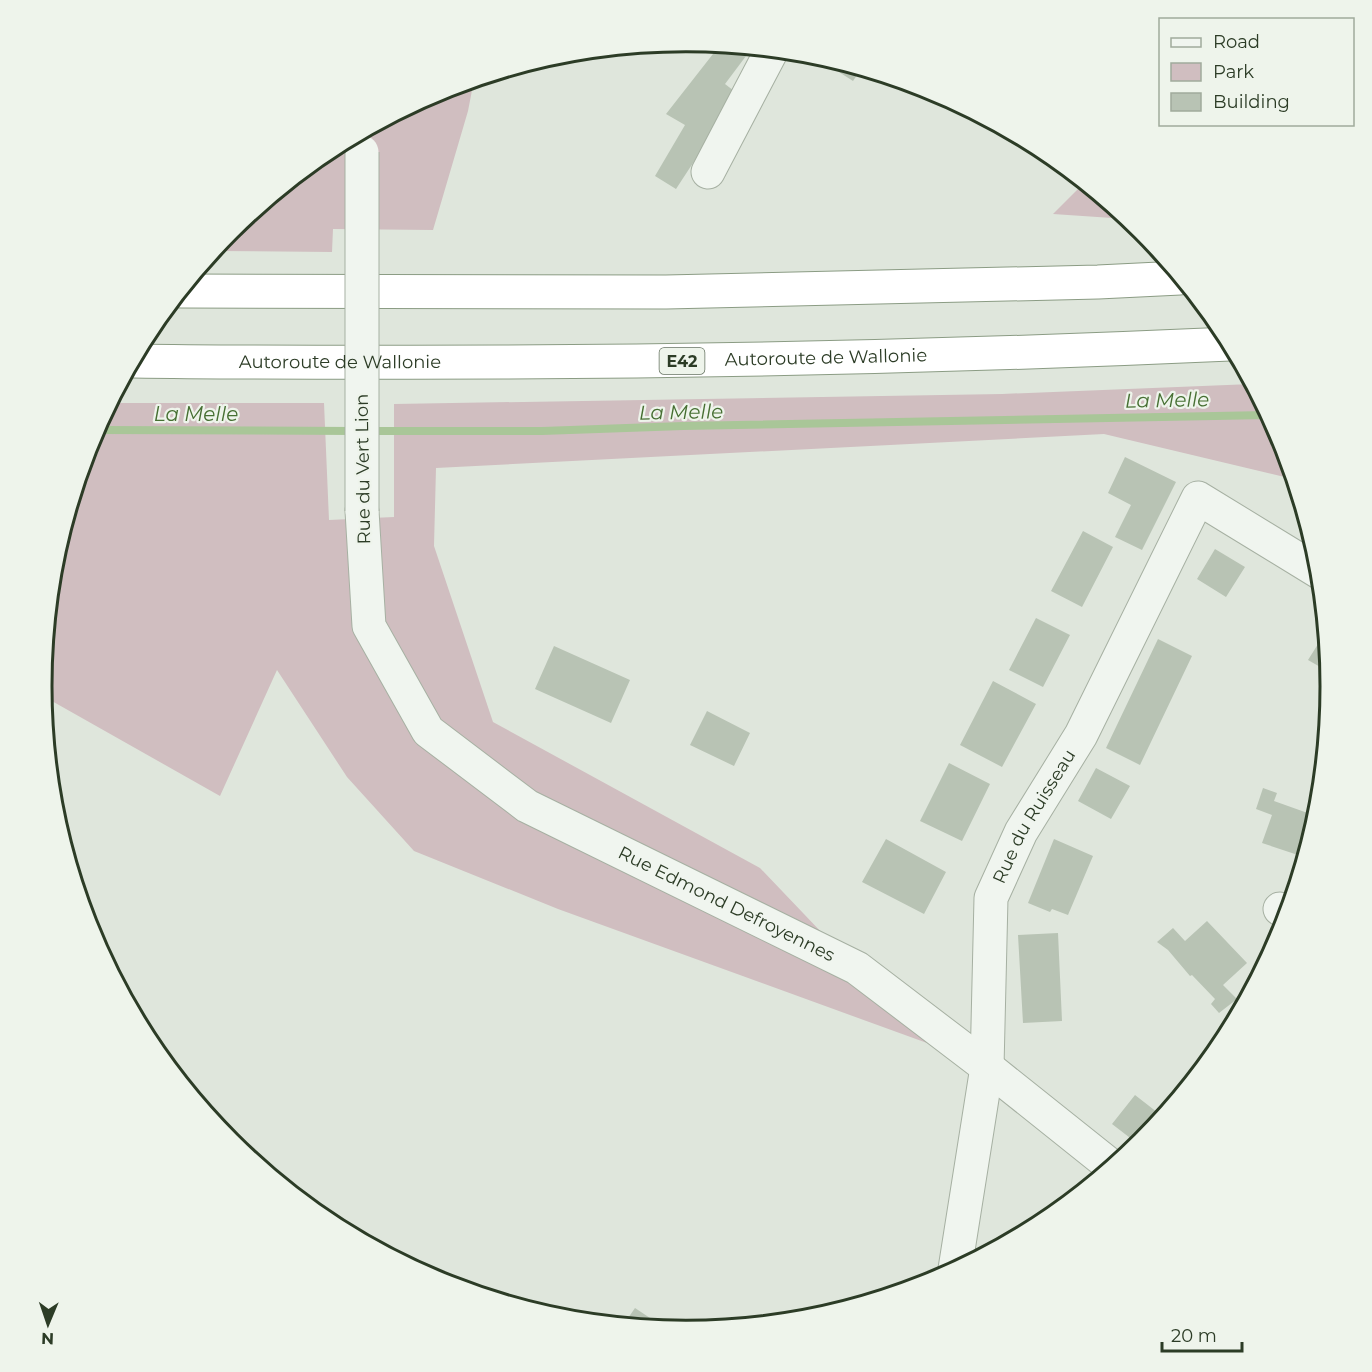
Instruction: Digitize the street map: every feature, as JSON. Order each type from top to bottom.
[{"type":"highway","points":[[191,291],[666,292],[1171,278]]},
{"type":"highway","name":"Autoroute de Wallonie","points":[[142,361],[252,363],[671,361],[1103,350],[1220,344]]},
{"type":"street","points":[[708,172],[768,58]]},
{"type":"street","name":"Rue du Vert Lion","points":[[362,142],[362,511],[369,626]]},
{"type":"street","name":"Rue du Ruisseau","points":[[957,1258],[987,1067],[991,898],[1021,832],[1081,735],[1198,498],[1308,565]]},
{"type":"street","name":"Rue Edmond Defroyennes","points":[[369,626],[428,731],[527,806],[857,968],[1105,1161]]},
{"type":"green space","points":[[472,90],[433,230],[333,229],[332,252],[226,251],[268,210],[334,159],[406,118]]},
{"type":"green space","points":[[1079,188],[1113,218],[1053,214]]},
{"type":"green space","points":[[1243,384],[1284,477],[1104,434],[436,468],[434,546],[493,722],[760,868],[927,1043],[558,909],[414,851],[347,777],[277,670],[220,796],[53,702],[54,645],[65,562],[86,482],[120,403],[324,403],[329,520],[394,517],[394,404],[1002,394]]},
{"type":"building","points":[[713,53],[746,56],[725,84],[738,94],[676,189],[655,176],[685,125],[666,114]]},
{"type":"building","points":[[838,71],[856,76],[853,81]]},
{"type":"building","points":[[1125,457],[1176,482],[1142,550],[1115,537],[1131,505],[1108,493]]},
{"type":"building","points":[[1083,531],[1113,547],[1082,607],[1051,591]]},
{"type":"building","points":[[1215,549],[1245,567],[1226,597],[1197,579]]},
{"type":"building","points":[[1036,618],[1070,635],[1043,687],[1009,670]]},
{"type":"building","points":[[1158,639],[1192,656],[1140,765],[1106,748]]},
{"type":"building","points":[[1318,644],[1319,666],[1308,660]]},
{"type":"building","points":[[554,646],[630,680],[611,723],[535,689]]},
{"type":"building","points":[[993,681],[1036,704],[1002,767],[960,745]]},
{"type":"building","points":[[707,711],[750,733],[734,766],[690,745]]},
{"type":"building","points":[[949,763],[990,784],[962,841],[920,821]]},
{"type":"building","points":[[1096,768],[1130,786],[1111,819],[1078,801]]},
{"type":"building","points":[[1263,788],[1277,793],[1274,801],[1306,813],[1297,855],[1262,843],[1272,815],[1256,809]]},
{"type":"building","points":[[886,839],[946,872],[924,914],[862,882]]},
{"type":"building","points":[[1054,839],[1093,856],[1068,915],[1052,909],[1050,912],[1028,903]]},
{"type":"building","points":[[1207,921],[1247,963],[1223,985],[1237,999],[1219,1013],[1211,1004],[1215,999],[1192,975],[1190,976],[1168,950],[1157,942],[1173,928],[1185,941]]},
{"type":"building","points":[[1058,933],[1062,1021],[1023,1023],[1018,935]]},
{"type":"building","points":[[1135,1095],[1156,1111],[1130,1138],[1112,1124]]},
{"type":"building","points":[[635,1308],[650,1318],[645,1318],[629,1316]]},
{"type":"waterway","name":"La Melle","points":[[369,431],[542,431],[683,426],[1258,415]]},
{"type":"waterway","name":"La Melle","points":[[107,430],[356,431]]}]
